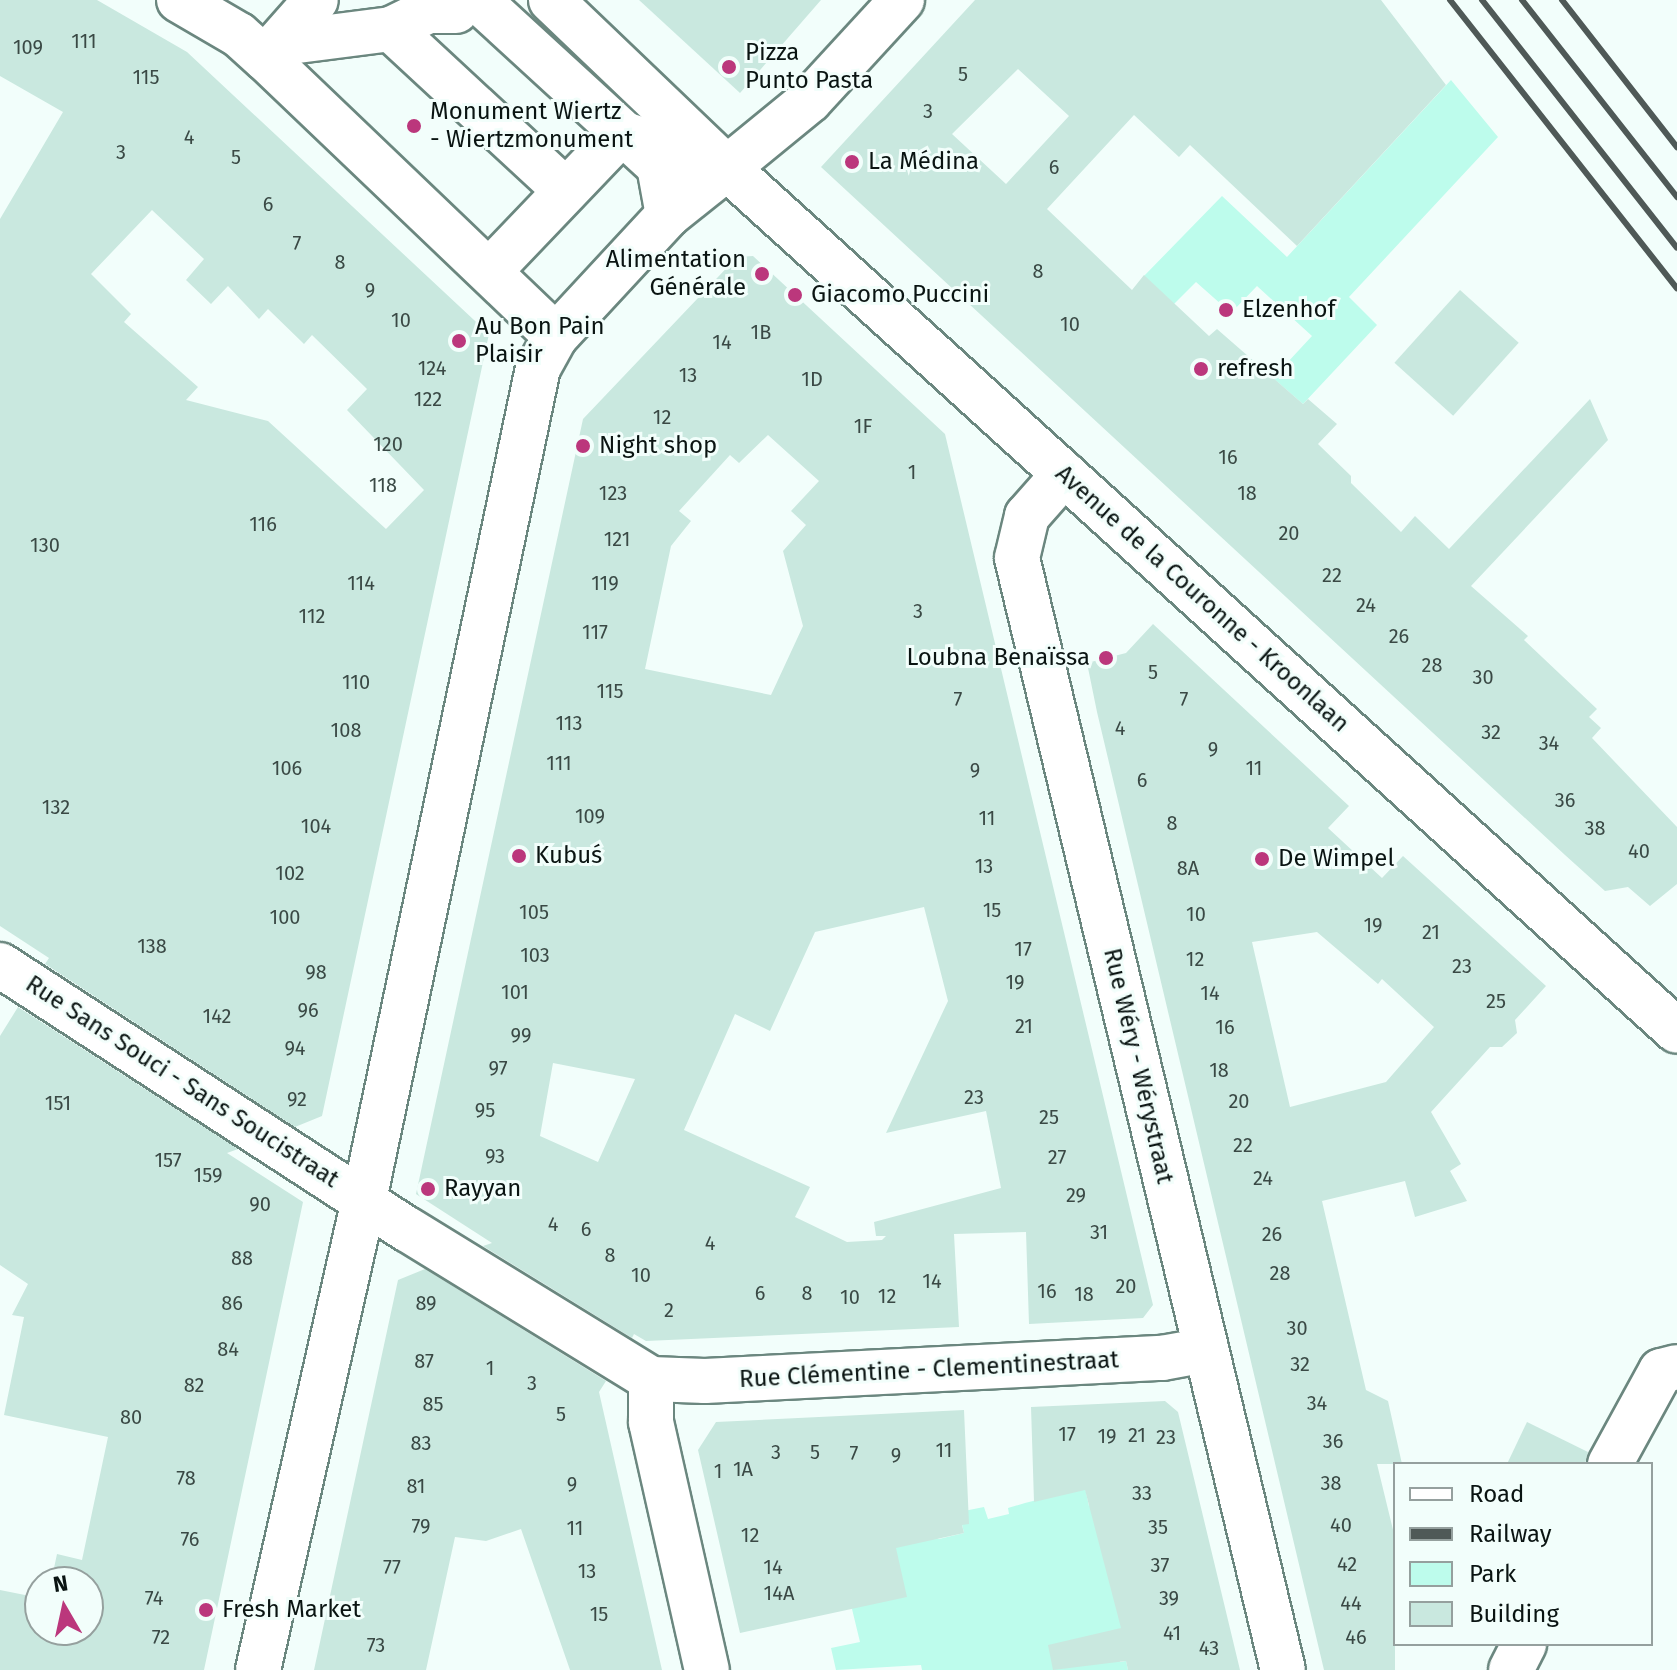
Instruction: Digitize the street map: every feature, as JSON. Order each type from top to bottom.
[{"type":"street","points":[[179,0],[239,35],[278,50],[556,336]]},
{"type":"street","points":[[278,50],[316,0]]},
{"type":"street","name":"Avenue de la Couronne - Kroonlaan","points":[[551,0],[727,168],[1677,1031]]},
{"type":"street","points":[[258,1670],[364,1200],[538,368],[556,336],[668,215],[810,100],[902,0]]},
{"type":"street","points":[[278,50],[391,29],[428,11],[467,6],[607,148],[659,166],[668,215]]},
{"type":"street","points":[[391,29],[566,191]]},
{"type":"street","points":[[607,148],[727,168]]},
{"type":"street","points":[[502,258],[607,148]]},
{"type":"street","name":"Rue Wéry - Wérystraat","points":[[1064,474],[1027,516],[1017,558],[1283,1670]]},
{"type":"street","name":"Rue Sans Souci - Sans Soucistraat","points":[[0,965],[364,1200],[651,1379]]},
{"type":"street","name":"Rue Clémentine - Clementinestraat","points":[[651,1379],[705,1381],[1162,1358],[1206,1350]]},
{"type":"street","points":[[1611,1462],[1661,1371],[1677,1367]]},
{"type":"street","points":[[651,1379],[651,1422],[707,1670]]},
{"type":"street","points":[[1511,1670],[1523,1646]]},
{"type":"green space","points":[[1451,80],[1498,137],[1349,297],[1377,325],[1303,404],[1273,378],[1312,336],[1257,286],[1231,313],[1196,282],[1174,304],[1144,276],[1222,196],[1287,257]]},
{"type":"green space","points":[[1085,1488],[1089,1506],[1107,1502],[1123,1628],[1112,1631],[1120,1662],[1126,1661],[1128,1670],[922,1670],[921,1665],[836,1670],[831,1648],[860,1642],[852,1609],[890,1522],[939,1539],[964,1533],[959,1512],[984,1507],[988,1519],[1009,1514],[1008,1508]]},
{"type":"building","points":[[0,0],[97,0],[187,52],[489,334],[322,1116],[295,1127],[45,964],[49,958],[0,926],[0,219],[63,112],[0,76]],"holes":[[[152,210],[204,259],[186,280],[211,304],[228,286],[259,319],[268,309],[304,344],[312,335],[367,389],[347,410],[424,490],[386,529],[268,421],[186,400],[198,387],[124,322],[131,314],[91,274]]]},
{"type":"building","points":[[639,0],[821,0],[740,93]]},
{"type":"building","points":[[975,0],[1381,0],[1446,85],[1297,246],[1190,145],[1179,157],[1134,115],[1047,209],[1132,290],[1144,275],[1209,336],[1217,329],[1303,404],[1308,399],[1337,424],[1318,444],[1351,476],[1351,483],[1401,532],[1415,516],[1449,549],[1590,399],[1608,440],[1471,586],[1528,636],[1524,640],[1597,709],[1589,717],[1601,728],[1592,738],[1677,827],[1677,884],[1650,906],[1628,887],[1605,891],[821,167]],"holes":[[[1018,69],[1069,116],[1006,184],[952,134]]]},
{"type":"building","points":[[753,256],[945,434],[1153,1305],[1143,1318],[1029,1324],[1026,1232],[954,1234],[959,1327],[646,1341],[634,1334],[632,1338],[483,1246],[492,1243],[416,1194],[583,419],[737,257]],"holes":[[[768,435],[819,481],[791,511],[806,525],[783,551],[803,626],[771,695],[645,669],[671,546],[691,521],[679,511],[730,455],[739,463]],[[924,907],[948,1001],[886,1133],[986,1111],[1001,1188],[874,1222],[876,1236],[886,1236],[882,1240],[847,1242],[795,1217],[810,1187],[684,1130],[735,1014],[770,1031],[815,932]],[[553,1063],[635,1079],[598,1162],[540,1136]]]},
{"type":"building","points":[[1460,290],[1519,343],[1453,416],[1394,363]]},
{"type":"building","points":[[1153,624],[1349,806],[1328,828],[1382,878],[1403,856],[1546,986],[1515,1020],[1517,1033],[1502,1047],[1490,1047],[1431,1112],[1461,1164],[1450,1171],[1467,1201],[1415,1217],[1405,1181],[1322,1201],[1366,1390],[1388,1401],[1402,1462],[1377,1464],[1393,1530],[1395,1670],[1324,1670],[1087,663],[1126,653]],"holes":[[[1317,932],[1378,984],[1382,979],[1434,1027],[1386,1082],[1290,1107],[1252,942]]]},
{"type":"building","points":[[18,1007],[238,1149],[227,1153],[303,1202],[204,1670],[0,1670],[0,1590],[24,1595],[24,1646],[104,1646],[104,1566],[54,1566],[57,1554],[82,1560],[108,1437],[4,1415],[24,1317],[12,1315],[28,1284],[0,1265],[0,1036]]},
{"type":"building","points":[[425,1269],[606,1381],[599,1392],[662,1670],[570,1670],[521,1529],[486,1541],[455,1537],[426,1670],[314,1670],[398,1280]]},
{"type":"building","points":[[1165,1401],[1178,1412],[1240,1670],[1128,1670],[1126,1661],[1053,1670],[1048,1645],[1121,1628],[1085,1490],[1034,1502],[1031,1407]]},
{"type":"building","points":[[964,1410],[969,1524],[962,1525],[964,1533],[896,1548],[907,1597],[740,1633],[698,1450],[716,1422]]},
{"type":"building","points":[[1527,1422],[1588,1452],[1586,1462],[1508,1462]]},
{"type":"railway","points":[[1450,0],[1677,288]]},
{"type":"railway","points":[[1482,0],[1677,248]]},
{"type":"railway","points":[[1522,0],[1677,197]]},
{"type":"railway","points":[[1562,0],[1677,147]]},
{"type":"place","name":"Pizza Punto Pasta","points":[[729,67]]},
{"type":"place","name":"Monument Wiertz - Wiertzmonument","points":[[414,126]]},
{"type":"place","name":"La Médina","points":[[852,162]]},
{"type":"place","name":"Alimentation Générale","points":[[762,274]]},
{"type":"place","name":"Giacomo Puccini","points":[[795,295]]},
{"type":"place","name":"Elzenhof","points":[[1226,310]]},
{"type":"place","name":"Au Bon Pain Plaisir","points":[[459,341]]},
{"type":"place","name":"refresh","points":[[1201,369]]},
{"type":"place","name":"Night shop","points":[[583,446]]},
{"type":"place","name":"Loubna Benaïssa","points":[[1106,658]]},
{"type":"place","name":"Kubuś","points":[[519,856]]},
{"type":"place","name":"De Wimpel","points":[[1262,859]]},
{"type":"place","name":"Rayyan","points":[[428,1189]]},
{"type":"place","name":"Fresh Market","points":[[206,1610]]}]
